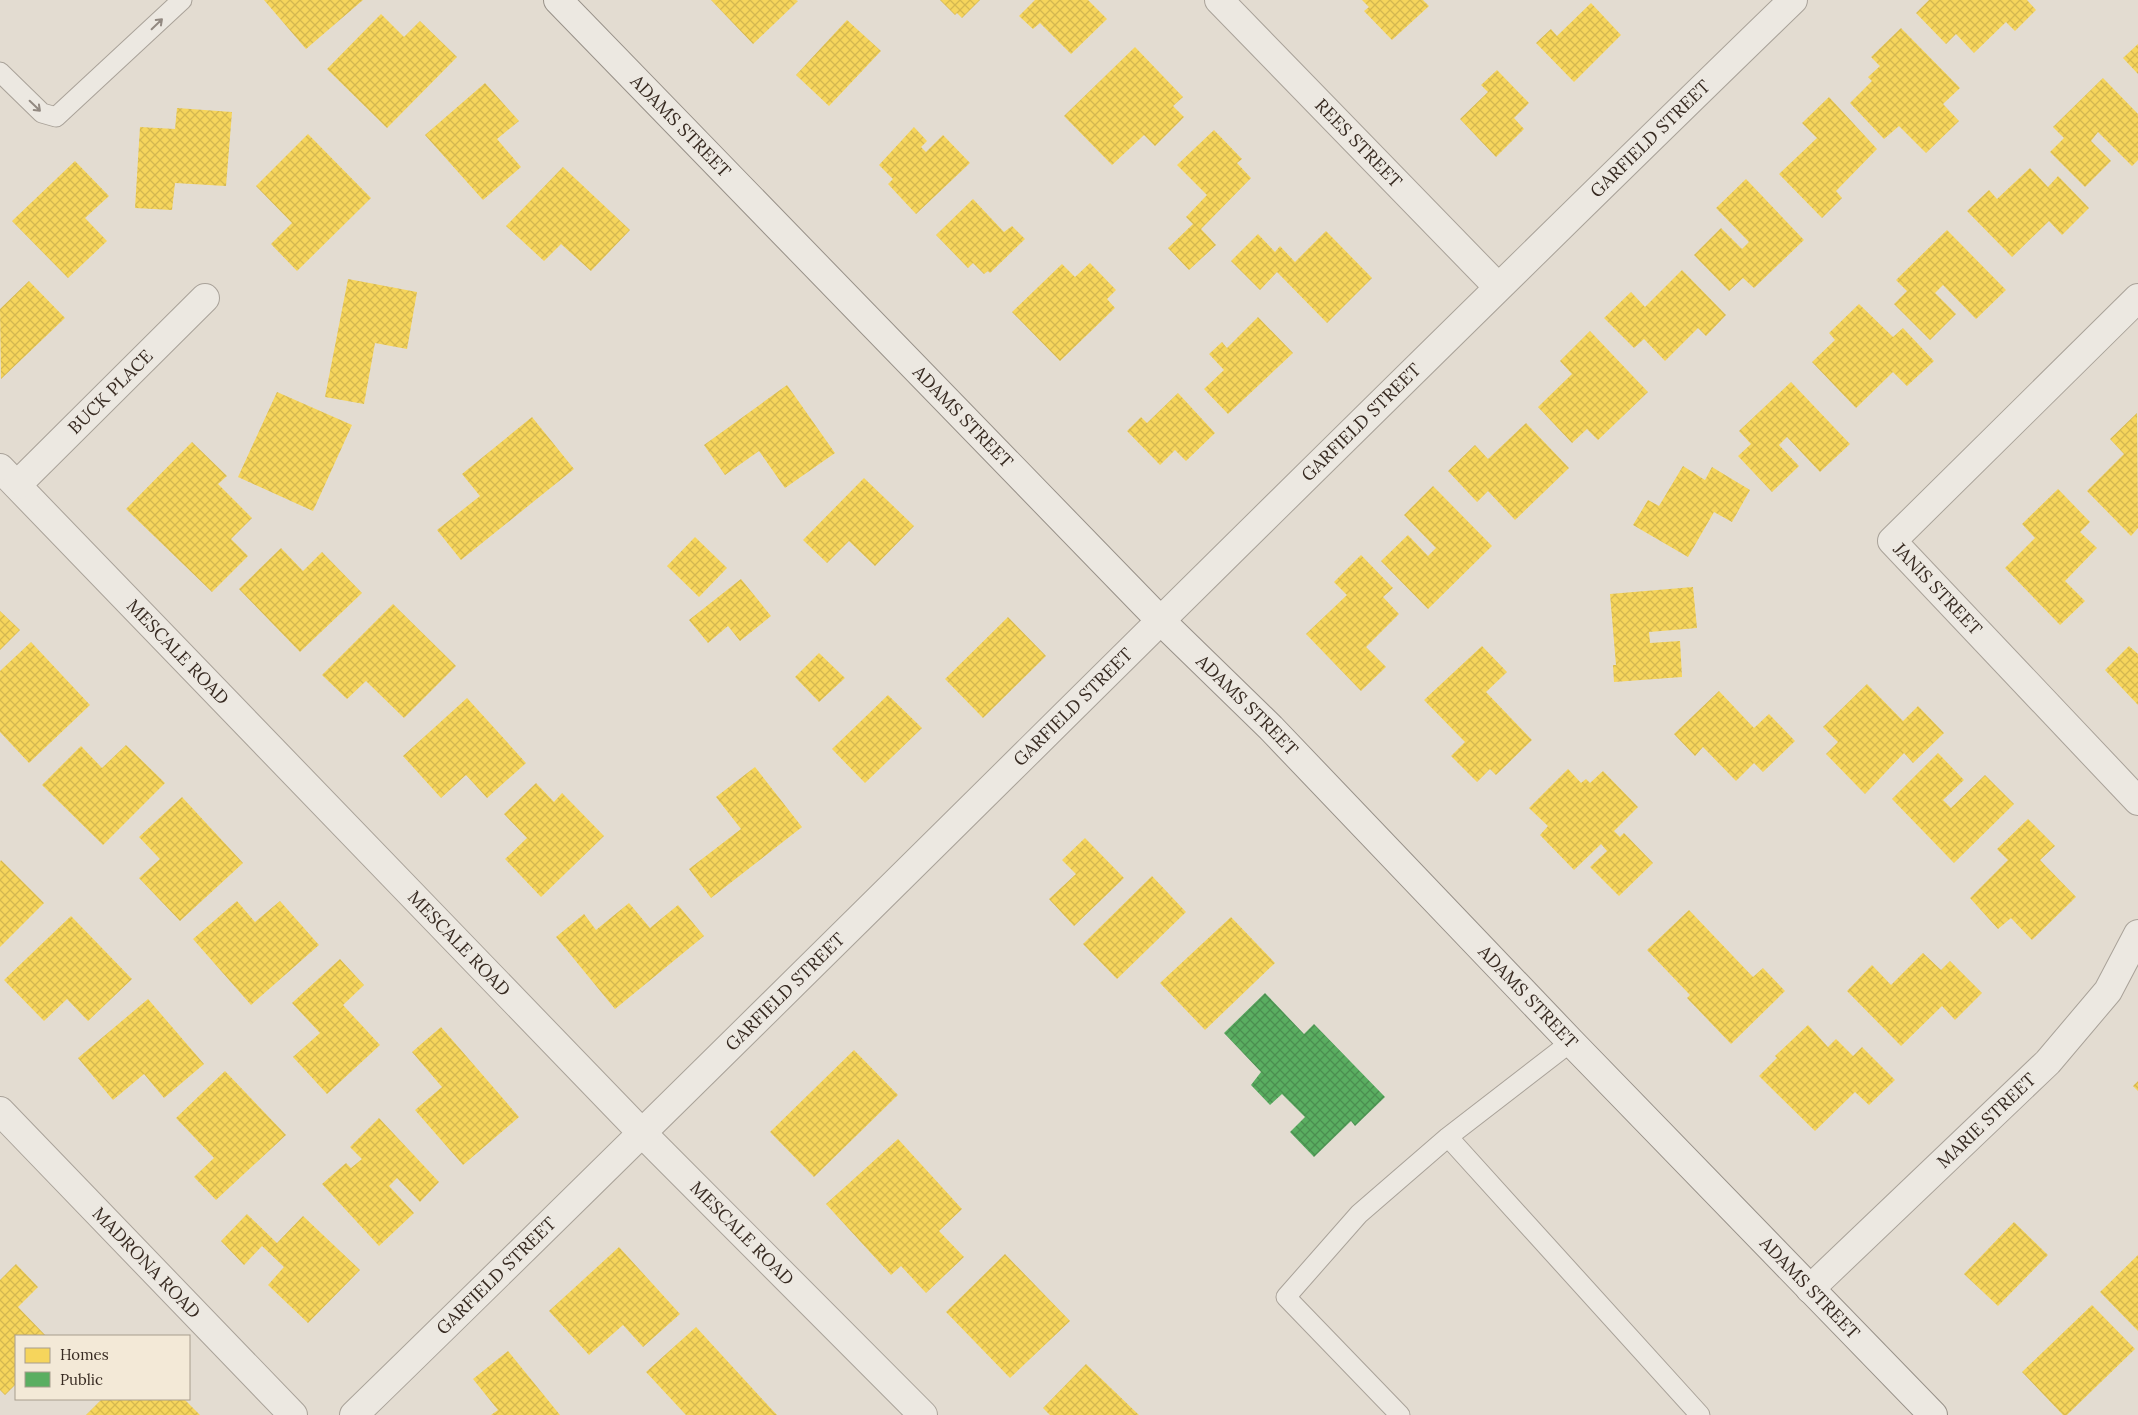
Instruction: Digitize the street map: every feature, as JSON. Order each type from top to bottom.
[{"type":"street","name":"ADAMS STREET","points":[[558,0],[1160,619],[1271,728],[1570,1042],[1934,1415]]},
{"type":"street","name":"REES STREET","points":[[1220,0],[1497,286]]},
{"type":"street","name":"GARFIELD STREET","points":[[354,1415],[643,1134],[1497,286],[1793,0]]},
{"type":"street","name":"BUCK PLACE","points":[[8,477],[205,298]]},
{"type":"street","name":"JANIS STREET","points":[[2138,298],[1892,541],[2138,802]]},
{"type":"street","name":"MESCALE ROAD","points":[[8,477],[643,1134],[923,1415]]},
{"type":"street","name":"MARIE STREET","points":[[1810,1289],[2048,1062],[2108,990],[2138,934]]},
{"type":"street","name":"MADRONA ROAD","points":[[0,1111],[293,1415]]},
{"type":"lane","points":[[0,72],[42,113],[56,117],[182,0]]},
{"type":"lane","points":[[1400,1415],[1286,1297],[1360,1214],[1448,1137],[1570,1042]]},
{"type":"lane","points":[[1448,1137],[1700,1415]]},
{"type":"building: Homes","points":[[264,0],[363,0],[306,49]]},
{"type":"building: Homes","points":[[711,0],[796,0],[798,1],[753,44]]},
{"type":"building: Homes","points":[[940,0],[980,0],[962,18],[957,13],[955,15]]},
{"type":"building: Homes","points":[[1035,0],[1088,0],[1107,19],[1071,54],[1040,23],[1033,29],[1019,16]]},
{"type":"building: Homes","points":[[1362,0],[1423,0],[1429,6],[1392,40],[1364,11],[1369,7]]},
{"type":"building: Homes","points":[[1929,0],[2027,0],[2036,10],[2015,31],[2006,22],[1974,53],[1956,34],[1946,44],[1916,13]]},
{"type":"building: Homes","points":[[1591,3],[1621,35],[1574,82],[1536,43],[1551,29],[1557,36]]},
{"type":"building: Homes","points":[[381,14],[404,37],[420,21],[457,57],[387,128],[327,69]]},
{"type":"building: Homes","points":[[847,20],[881,51],[829,106],[796,75]]},
{"type":"building: Homes","points":[[1901,28],[1960,88],[1943,104],[1959,121],[1926,153],[1899,126],[1884,139],[1850,103],[1872,81],[1868,77],[1880,66],[1871,57]]},
{"type":"building: Homes","points":[[2138,44],[2138,74],[2123,58]]},
{"type":"building: Homes","points":[[1135,47],[1183,97],[1173,106],[1184,117],[1155,146],[1144,135],[1112,165],[1064,116]]},
{"type":"building: Homes","points":[[1497,70],[1529,103],[1514,118],[1524,129],[1496,157],[1460,119],[1488,92],[1481,85]]},
{"type":"building: Homes","points":[[2103,78],[2138,114],[2138,160],[2132,166],[2098,132],[2091,141],[2111,161],[2085,187],[2050,152],[2064,138],[2053,127]]},
{"type":"building: Homes","points":[[485,83],[519,121],[497,139],[521,167],[483,200],[425,135]]},
{"type":"building: Homes","points":[[1829,97],[1877,149],[1836,191],[1842,198],[1822,218],[1779,174],[1817,138],[1802,123]]},
{"type":"building: Homes","points":[[177,108],[232,112],[226,186],[175,183],[172,210],[135,208],[140,127],[175,129]]},
{"type":"building: Homes","points":[[914,127],[927,141],[921,147],[926,152],[943,135],[970,163],[916,214],[888,184],[893,179],[879,165]]},
{"type":"building: Homes","points":[[1214,130],[1242,159],[1237,163],[1251,178],[1201,229],[1216,245],[1189,270],[1168,248],[1193,224],[1186,217],[1207,195],[1177,165]]},
{"type":"building: Homes","points":[[308,134],[371,198],[297,271],[271,244],[292,223],[256,186]]},
{"type":"building: Homes","points":[[75,161],[109,196],[85,218],[107,241],[68,278],[12,221]]},
{"type":"building: Homes","points":[[563,167],[630,230],[591,271],[561,244],[544,261],[506,226]]},
{"type":"building: Homes","points":[[2030,168],[2048,187],[2058,176],[2089,208],[2062,235],[2049,221],[2012,257],[1967,211],[1989,190],[1997,199]]},
{"type":"building: Homes","points":[[1746,179],[1804,240],[1754,288],[1743,278],[1729,291],[1694,255],[1721,228],[1742,249],[1749,242],[1716,208]]},
{"type":"building: Homes","points":[[973,199],[1004,232],[1012,226],[1025,239],[990,273],[988,271],[984,274],[973,263],[968,268],[936,235]]},
{"type":"building: Homes","points":[[1947,230],[2006,290],[1976,319],[1943,285],[1935,293],[1956,314],[1930,340],[1894,304],[1907,291],[1896,280]]},
{"type":"building: Homes","points":[[1326,231],[1372,278],[1327,323],[1277,272],[1260,290],[1231,261],[1258,234],[1275,252],[1280,246],[1295,262]]},
{"type":"building: Homes","points":[[1090,263],[1116,290],[1107,299],[1115,308],[1060,361],[1012,312],[1062,264],[1075,277]]},
{"type":"building: Homes","points":[[1682,270],[1726,315],[1706,336],[1698,328],[1665,361],[1644,339],[1634,348],[1604,318],[1631,292],[1645,307]]},
{"type":"building: Homes","points":[[348,279],[417,292],[407,349],[375,343],[364,404],[325,397]]},
{"type":"building: Homes","points":[[29,281],[65,318],[1,379],[0,309]]},
{"type":"building: Homes","points":[[1859,304],[1893,337],[1903,328],[1934,361],[1907,386],[1893,372],[1856,408],[1812,362],[1835,340],[1829,333]]},
{"type":"building: Homes","points":[[1258,317],[1293,353],[1228,414],[1204,389],[1224,370],[1209,354],[1222,342],[1227,348]]},
{"type":"building: Homes","points":[[1590,331],[1648,392],[1598,440],[1587,429],[1572,443],[1538,407],[1572,374],[1560,361]]},
{"type":"building: Homes","points":[[1791,382],[1850,444],[1820,472],[1787,437],[1779,445],[1799,466],[1772,492],[1738,456],[1751,444],[1739,431]]},
{"type":"building: Homes","points":[[787,385],[835,453],[785,488],[759,451],[725,475],[704,445]]},
{"type":"building: Homes","points":[[277,392],[352,425],[313,511],[238,477]]},
{"type":"building: Homes","points":[[1178,393],[1215,433],[1186,461],[1175,450],[1160,465],[1127,431],[1141,417],[1147,423]]},
{"type":"building: Homes","points":[[2137,413],[2138,528],[2131,536],[2087,491],[2124,454],[2110,439]]},
{"type":"building: Homes","points":[[532,417],[574,469],[461,560],[437,530],[480,496],[462,474]]},
{"type":"building: Homes","points":[[1526,423],[1569,468],[1515,520],[1488,491],[1477,502],[1448,471],[1475,445],[1488,459]]},
{"type":"building: Homes","points":[[192,442],[227,476],[218,484],[252,518],[231,539],[248,556],[212,592],[126,509]]},
{"type":"building: Homes","points":[[1683,466],[1705,480],[1712,467],[1750,490],[1732,522],[1714,512],[1688,557],[1633,525],[1648,500],[1659,506]]},
{"type":"building: Homes","points":[[864,478],[914,526],[875,566],[849,541],[827,563],[803,540]]},
{"type":"building: Homes","points":[[1433,486],[1492,546],[1428,609],[1381,561],[1408,535],[1428,556],[1436,548],[1404,515]]},
{"type":"building: Homes","points":[[2058,489],[2090,522],[2080,532],[2097,548],[2065,581],[2085,601],[2060,625],[2005,568],[2035,538],[2022,524]]},
{"type":"building: Homes","points":[[695,537],[727,568],[699,597],[667,566]]},
{"type":"building: Homes","points":[[281,548],[303,571],[322,552],[362,593],[300,652],[239,589]]},
{"type":"building: Homes","points":[[1361,555],[1393,588],[1383,597],[1399,614],[1366,647],[1386,667],[1361,691],[1306,634],[1347,595],[1334,582]]},
{"type":"building: Homes","points":[[741,579],[771,616],[740,641],[728,626],[708,643],[689,620]]},
{"type":"building: Homes","points":[[1693,587],[1697,628],[1649,632],[1650,643],[1680,641],[1682,677],[1614,682],[1613,665],[1616,665],[1610,594]]},
{"type":"building: Homes","points":[[393,604],[456,666],[404,718],[366,681],[347,699],[322,675]]},
{"type":"building: Homes","points":[[0,611],[20,630],[0,650]]},
{"type":"building: Homes","points":[[1008,617],[1046,656],[983,718],[945,679]]},
{"type":"building: Homes","points":[[31,642],[90,705],[29,763],[0,732],[0,671]]},
{"type":"building: Homes","points":[[1482,646],[1507,672],[1486,692],[1532,740],[1496,775],[1490,769],[1477,782],[1451,756],[1465,742],[1424,700]]},
{"type":"building: Homes","points":[[2129,646],[2138,654],[2138,705],[2105,670]]},
{"type":"building: Homes","points":[[819,653],[845,678],[819,702],[795,677]]},
{"type":"building: Homes","points":[[1867,684],[1903,721],[1918,706],[1944,733],[1913,763],[1904,753],[1865,794],[1826,754],[1838,742],[1823,727]]},
{"type":"building: Homes","points":[[1719,691],[1754,728],[1769,714],[1795,741],[1763,772],[1754,763],[1736,781],[1703,747],[1695,756],[1674,734]]},
{"type":"building: Homes","points":[[888,695],[922,728],[865,783],[832,749]]},
{"type":"building: Homes","points":[[467,698],[526,763],[487,798],[466,775],[441,798],[403,756]]},
{"type":"building: Homes","points":[[126,745],[165,783],[103,845],[42,785],[81,746],[102,768]]},
{"type":"building: Homes","points":[[1938,753],[1964,780],[1943,800],[1951,808],[1985,775],[2014,804],[1954,863],[1892,799]]},
{"type":"building: Homes","points":[[755,767],[802,827],[711,898],[689,869],[741,829],[716,797]]},
{"type":"building: Homes","points":[[1568,769],[1581,783],[1586,779],[1590,783],[1603,771],[1638,807],[1614,831],[1620,837],[1624,833],[1653,863],[1619,896],[1590,867],[1607,851],[1601,844],[1574,870],[1540,835],[1548,826],[1529,808]]},
{"type":"building: Homes","points":[[536,783],[554,802],[562,793],[604,836],[541,897],[505,859],[527,838],[504,814]]},
{"type":"building: Homes","points":[[182,797],[243,863],[180,921],[139,878],[160,859],[139,837]]},
{"type":"building: Homes","points":[[2028,819],[2055,846],[2040,860],[2076,897],[2032,940],[2011,918],[1998,929],[1970,898],[2008,860],[1997,849]]},
{"type":"building: Homes","points":[[1085,838],[1124,878],[1074,926],[1049,899],[1076,874],[1062,860]]},
{"type":"building: Homes","points":[[1,860],[44,903],[0,947],[0,862]]},
{"type":"building: Homes","points":[[1152,876],[1186,912],[1117,979],[1083,944]]},
{"type":"building: Homes","points":[[237,901],[255,922],[280,901],[319,945],[251,1005],[193,939]]},
{"type":"building: Homes","points":[[629,903],[650,928],[678,905],[704,936],[615,1009],[556,937],[584,914],[596,930]]},
{"type":"building: Homes","points":[[1689,910],[1753,977],[1763,968],[1785,991],[1731,1044],[1687,998],[1690,995],[1647,950]]},
{"type":"building: Homes","points":[[71,916],[132,979],[88,1021],[67,999],[44,1021],[4,980]]},
{"type":"building: Homes","points":[[1231,917],[1275,963],[1205,1030],[1160,983]]},
{"type":"building: Homes","points":[[1923,953],[1941,970],[1950,961],[1982,993],[1955,1020],[1942,1006],[1901,1046],[1847,991],[1872,965],[1891,985]]},
{"type":"building: Homes","points":[[340,959],[364,985],[343,1005],[380,1045],[327,1094],[293,1057],[320,1033],[292,1003]]},
{"type":"building: Homes","points":[[148,999],[204,1064],[164,1098],[144,1074],[113,1100],[78,1058]]},
{"type":"building: Homes","points":[[1808,1025],[1828,1047],[1836,1039],[1853,1056],[1862,1047],[1895,1080],[1869,1105],[1855,1092],[1815,1131],[1759,1076],[1777,1058],[1775,1056]]},
{"type":"building: Homes","points":[[441,1027],[519,1117],[463,1165],[415,1110],[442,1087],[412,1052]]},
{"type":"building: Homes","points":[[854,1050],[898,1095],[814,1177],[770,1132]]},
{"type":"building: Homes","points":[[225,1071],[286,1135],[216,1200],[194,1177],[214,1158],[176,1118]]},
{"type":"building: Homes","points":[[2138,1081],[2138,1091],[2133,1086]]},
{"type":"building: Homes","points":[[379,1118],[439,1182],[420,1202],[397,1178],[389,1186],[414,1213],[379,1246],[322,1184],[346,1163],[351,1168],[362,1159],[350,1147]]},
{"type":"building: Homes","points":[[898,1139],[962,1209],[939,1231],[964,1257],[926,1293],[901,1266],[891,1275],[826,1204]]},
{"type":"building: Homes","points":[[247,1214],[277,1243],[303,1216],[360,1270],[308,1323],[268,1285],[284,1267],[262,1246],[244,1265],[221,1241]]},
{"type":"building: Homes","points":[[2014,1222],[2048,1255],[1998,1306],[1964,1274]]},
{"type":"building: Homes","points":[[619,1247],[680,1314],[643,1347],[623,1325],[589,1355],[549,1311]]},
{"type":"building: Homes","points":[[1005,1254],[1070,1321],[1010,1378],[946,1312]]},
{"type":"building: Homes","points":[[2138,1255],[2138,1331],[2100,1292]]},
{"type":"building: Homes","points":[[16,1264],[38,1287],[18,1307],[45,1335],[15,1335],[15,1385],[5,1395],[0,1390],[0,1280]]},
{"type":"building: Homes","points":[[2092,1305],[2135,1349],[2067,1415],[2063,1415],[2022,1372]]},
{"type":"building: Homes","points":[[696,1327],[777,1415],[686,1415],[646,1372]]},
{"type":"building: Homes","points":[[508,1351],[560,1415],[491,1415],[498,1410],[473,1379]]},
{"type":"building: Homes","points":[[1086,1364],[1139,1415],[1050,1415],[1043,1408]]},
{"type":"building: Homes","points":[[101,1400],[185,1400],[200,1415],[86,1415]]},
{"type":"building: Public","points":[[1265,993],[1304,1034],[1314,1024],[1385,1097],[1355,1126],[1351,1121],[1314,1157],[1290,1132],[1305,1117],[1282,1094],[1270,1105],[1251,1085],[1261,1072],[1224,1033]]}]
